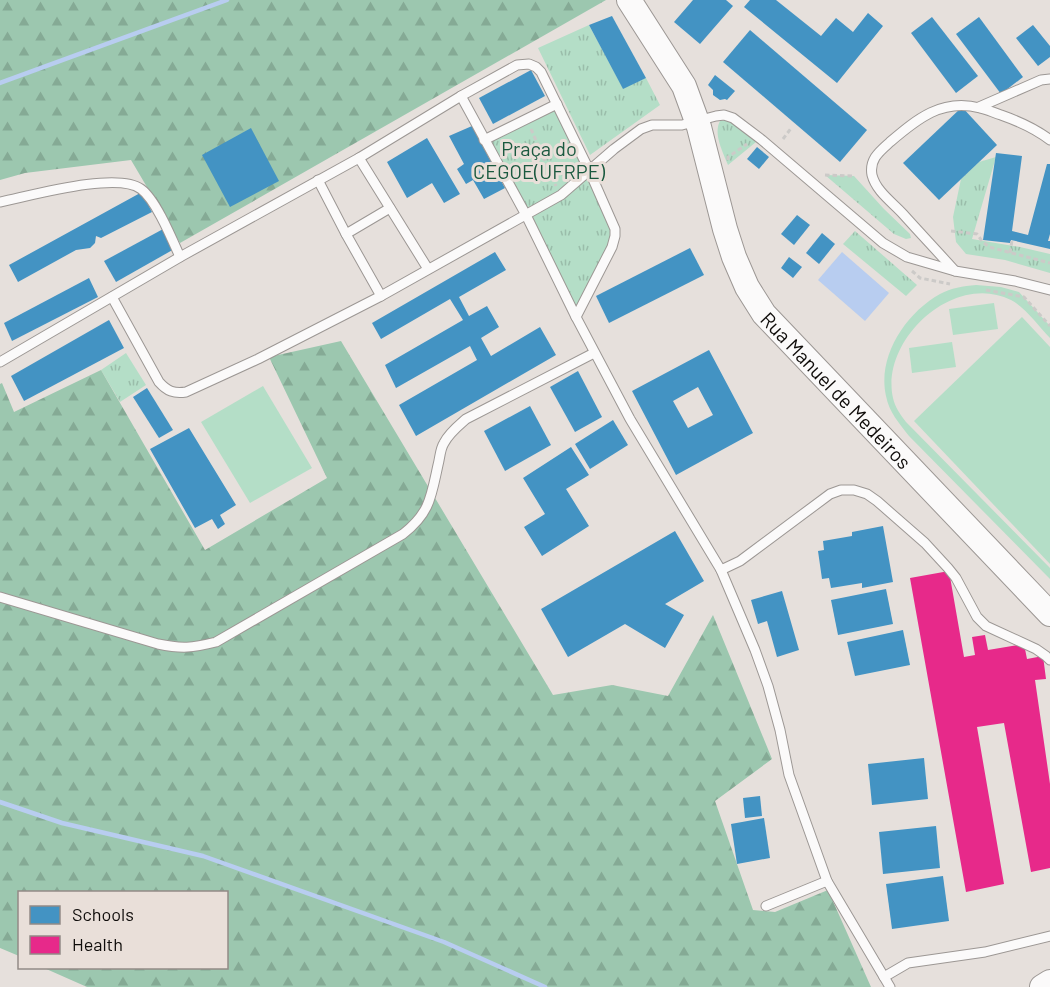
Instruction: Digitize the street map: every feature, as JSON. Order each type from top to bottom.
[{"type":"main road","name":"Rua Manuel de Medeiros","points":[[629,0],[684,86],[697,120],[734,257],[747,287],[764,314],[1050,614]]},
{"type":"main road","points":[[1042,987],[1050,982]]},
{"type":"lane","points":[[0,362],[180,257],[359,158],[461,96],[517,65],[529,64],[541,72],[613,224],[615,236],[612,247],[576,317]]},
{"type":"lane","points":[[979,107],[1041,80],[1050,79]]},
{"type":"lane","points":[[461,96],[526,215],[594,353],[630,419],[721,570],[768,686],[780,729],[789,775],[827,881],[890,987]]},
{"type":"lane","points":[[484,140],[557,104]]},
{"type":"lane","points":[[955,271],[874,182],[871,172],[872,161],[878,152],[917,119],[940,109],[957,105],[979,107],[1017,121],[1050,140]]},
{"type":"lane","points":[[112,297],[159,382],[170,391],[186,392],[258,359],[381,297],[561,195],[641,129],[652,125],[682,125],[724,115],[733,118],[762,140],[882,243],[907,257],[955,271],[1015,281],[1050,290]]},
{"type":"lane","points":[[359,158],[428,269]]},
{"type":"lane","points":[[318,180],[381,297]]},
{"type":"lane","points":[[0,202],[92,183],[120,182],[140,187],[156,208],[180,257]]},
{"type":"lane","points":[[346,234],[390,208]]},
{"type":"lane","points":[[0,597],[158,644],[178,648],[216,642],[403,534],[415,524],[431,498],[443,444],[453,431],[466,419],[594,353]]},
{"type":"lane","points":[[721,570],[740,561],[830,494],[841,490],[854,490],[867,494],[877,501],[925,543],[956,578],[977,617],[986,626],[1036,648],[1050,660]]},
{"type":"lane","points":[[766,906],[827,881]]},
{"type":"lane","points":[[884,977],[908,963],[985,951],[1050,936]]},
{"type":"path","points":[[527,119],[561,195]]},
{"type":"path","points":[[783,139],[792,127]]},
{"type":"path","points":[[730,168],[728,157],[753,140]]},
{"type":"path","points":[[825,175],[854,176]]},
{"type":"path","points":[[951,231],[977,234],[989,247],[1050,263]]},
{"type":"path","points":[[1010,253],[1012,240]]},
{"type":"green space","points":[[0,0],[606,0],[180,243],[131,160],[25,173],[0,180]]},
{"type":"green space","points":[[589,25],[623,88],[646,78],[660,105],[590,155],[538,48]]},
{"type":"green space","name":"Praça do CEGOE(UFRPE)","points":[[556,106],[619,237],[575,316],[488,141]]},
{"type":"green space","points":[[725,120],[756,142],[728,165],[718,132],[720,121]]},
{"type":"green space","points":[[996,157],[972,239],[1050,254],[1050,273],[1005,260],[966,254],[956,242],[953,217],[961,179],[979,162]]},
{"type":"green space","points":[[825,175],[854,176],[910,234],[911,238],[906,239],[894,234]]},
{"type":"green space","points":[[855,231],[917,285],[906,296],[843,244]]},
{"type":"green space","points":[[976,285],[1001,287],[1019,292],[1050,326],[1050,338],[1027,312],[1011,300],[989,294],[967,295],[945,303],[926,316],[910,334],[898,354],[892,376],[893,398],[906,422],[1050,568],[1050,579],[909,436],[887,402],[884,381],[886,366],[890,351],[906,324],[916,312],[940,294],[948,290]]},
{"type":"green space","points":[[994,303],[998,329],[953,335],[949,309]]},
{"type":"green space","points":[[1022,317],[1050,347],[1050,564],[914,421]]},
{"type":"green space","points":[[341,341],[553,695],[612,685],[668,696],[713,615],[772,759],[715,801],[753,910],[775,912],[828,890],[871,987],[87,987],[46,969],[228,969],[228,891],[18,891],[18,956],[0,948],[0,384],[2,383],[14,412],[101,370],[205,550],[327,478],[269,357]]},
{"type":"green space","points":[[952,342],[956,367],[912,373],[909,348]]},
{"type":"green space","points":[[126,353],[146,385],[120,402],[101,370]]},
{"type":"green space","points":[[263,386],[312,468],[250,503],[201,422]]},
{"type":"water","points":[[842,252],[889,293],[865,321],[818,280]]},
{"type":"building: Schools","points":[[693,0],[726,0],[733,6],[700,44],[674,22]]},
{"type":"building: Schools","points":[[750,0],[776,0],[821,36],[836,18],[853,32],[868,13],[883,26],[837,83],[744,7]]},
{"type":"building: Schools","points":[[612,16],[646,78],[623,89],[589,25]]},
{"type":"building: Schools","points":[[932,17],[978,76],[956,93],[911,33]]},
{"type":"building: Schools","points":[[979,17],[1023,77],[1001,94],[956,34]]},
{"type":"building: Schools","points":[[1033,25],[1050,46],[1050,57],[1038,66],[1016,38]]},
{"type":"building: Schools","points":[[750,30],[867,130],[840,162],[723,62]]},
{"type":"building: Schools","points":[[531,70],[545,96],[493,124],[479,98]]},
{"type":"building: Schools","points":[[715,75],[735,91],[727,100],[720,100],[713,95],[713,90],[708,85]]},
{"type":"building: Schools","points":[[962,107],[997,145],[939,200],[903,163]]},
{"type":"building: Schools","points":[[472,126],[505,188],[484,199],[473,180],[466,184],[457,169],[464,164],[449,136]]},
{"type":"building: Schools","points":[[251,128],[279,181],[230,207],[202,155]]},
{"type":"building: Schools","points":[[427,138],[460,194],[444,203],[432,183],[407,198],[387,162]]},
{"type":"building: Schools","points":[[757,147],[769,157],[759,169],[747,159]]},
{"type":"building: Schools","points":[[996,153],[1022,156],[1012,231],[1028,235],[1047,164],[1050,164],[1050,234],[1048,241],[1050,241],[1050,249],[1011,240],[1010,243],[983,240]]},
{"type":"building: Schools","points":[[142,192],[152,212],[101,238],[96,236],[95,243],[90,248],[76,250],[18,282],[9,265]]},
{"type":"building: Schools","points":[[797,215],[810,225],[794,245],[781,234]]},
{"type":"building: Schools","points":[[165,228],[176,248],[116,282],[104,261]]},
{"type":"building: Schools","points":[[822,233],[835,244],[819,264],[806,253]]},
{"type":"building: Schools","points":[[690,248],[704,275],[609,323],[596,296]]},
{"type":"building: Schools","points":[[495,252],[506,270],[459,297],[469,316],[487,306],[499,327],[481,338],[491,356],[540,327],[556,355],[416,436],[399,405],[477,360],[470,346],[396,388],[385,365],[463,320],[450,299],[381,339],[372,323]]},
{"type":"building: Schools","points":[[789,257],[802,267],[793,278],[781,268]]},
{"type":"building: Schools","points":[[89,278],[98,297],[12,341],[4,323]]},
{"type":"building: Schools","points":[[109,320],[124,348],[24,401],[11,376]]},
{"type":"building: Schools","points":[[709,350],[753,433],[676,475],[632,391]],"holes":[[[698,387],[713,415],[688,428],[673,401]]]},
{"type":"building: Schools","points":[[578,371],[602,417],[575,432],[550,387]]},
{"type":"building: Schools","points":[[147,388],[173,430],[159,438],[133,397]]},
{"type":"building: Schools","points":[[530,406],[551,445],[505,471],[484,431]]},
{"type":"building: Schools","points":[[613,420],[628,445],[590,469],[575,444]]},
{"type":"building: Schools","points":[[189,428],[236,505],[220,515],[225,524],[218,529],[212,519],[195,528],[150,449]]},
{"type":"building: Schools","points":[[571,447],[589,475],[566,489],[589,526],[542,556],[524,527],[545,514],[523,478]]},
{"type":"building: Schools","points":[[883,526],[893,582],[862,588],[862,583],[831,588],[829,578],[822,579],[818,551],[824,550],[823,541],[852,536],[852,532]]},
{"type":"building: Schools","points":[[675,531],[704,581],[665,604],[684,615],[665,648],[625,624],[568,657],[541,609]]},
{"type":"building: Schools","points":[[886,589],[893,624],[838,635],[831,600]]},
{"type":"building: Schools","points":[[782,591],[799,650],[777,657],[767,621],[758,624],[751,600]]},
{"type":"building: Schools","points":[[903,630],[910,665],[855,676],[847,642]]},
{"type":"building: Schools","points":[[924,758],[928,799],[872,805],[868,764]]},
{"type":"building: Schools","points":[[760,796],[762,816],[745,818],[743,798]]},
{"type":"building: Schools","points":[[764,818],[770,858],[737,864],[731,824]]},
{"type":"building: Schools","points":[[936,826],[940,868],[883,874],[879,832]]},
{"type":"building: Schools","points":[[943,876],[949,921],[892,929],[886,884]]},
{"type":"building: Health","points":[[949,571],[964,657],[975,655],[972,637],[985,635],[988,650],[1024,644],[1027,659],[1043,656],[1046,679],[1035,680],[1050,784],[1050,868],[1031,872],[1004,723],[977,727],[1004,884],[966,892],[910,578]]},
{"type":"waterway","points":[[0,83],[227,0]]},
{"type":"waterway","points":[[0,802],[62,823],[203,856],[444,942],[545,987]]}]
